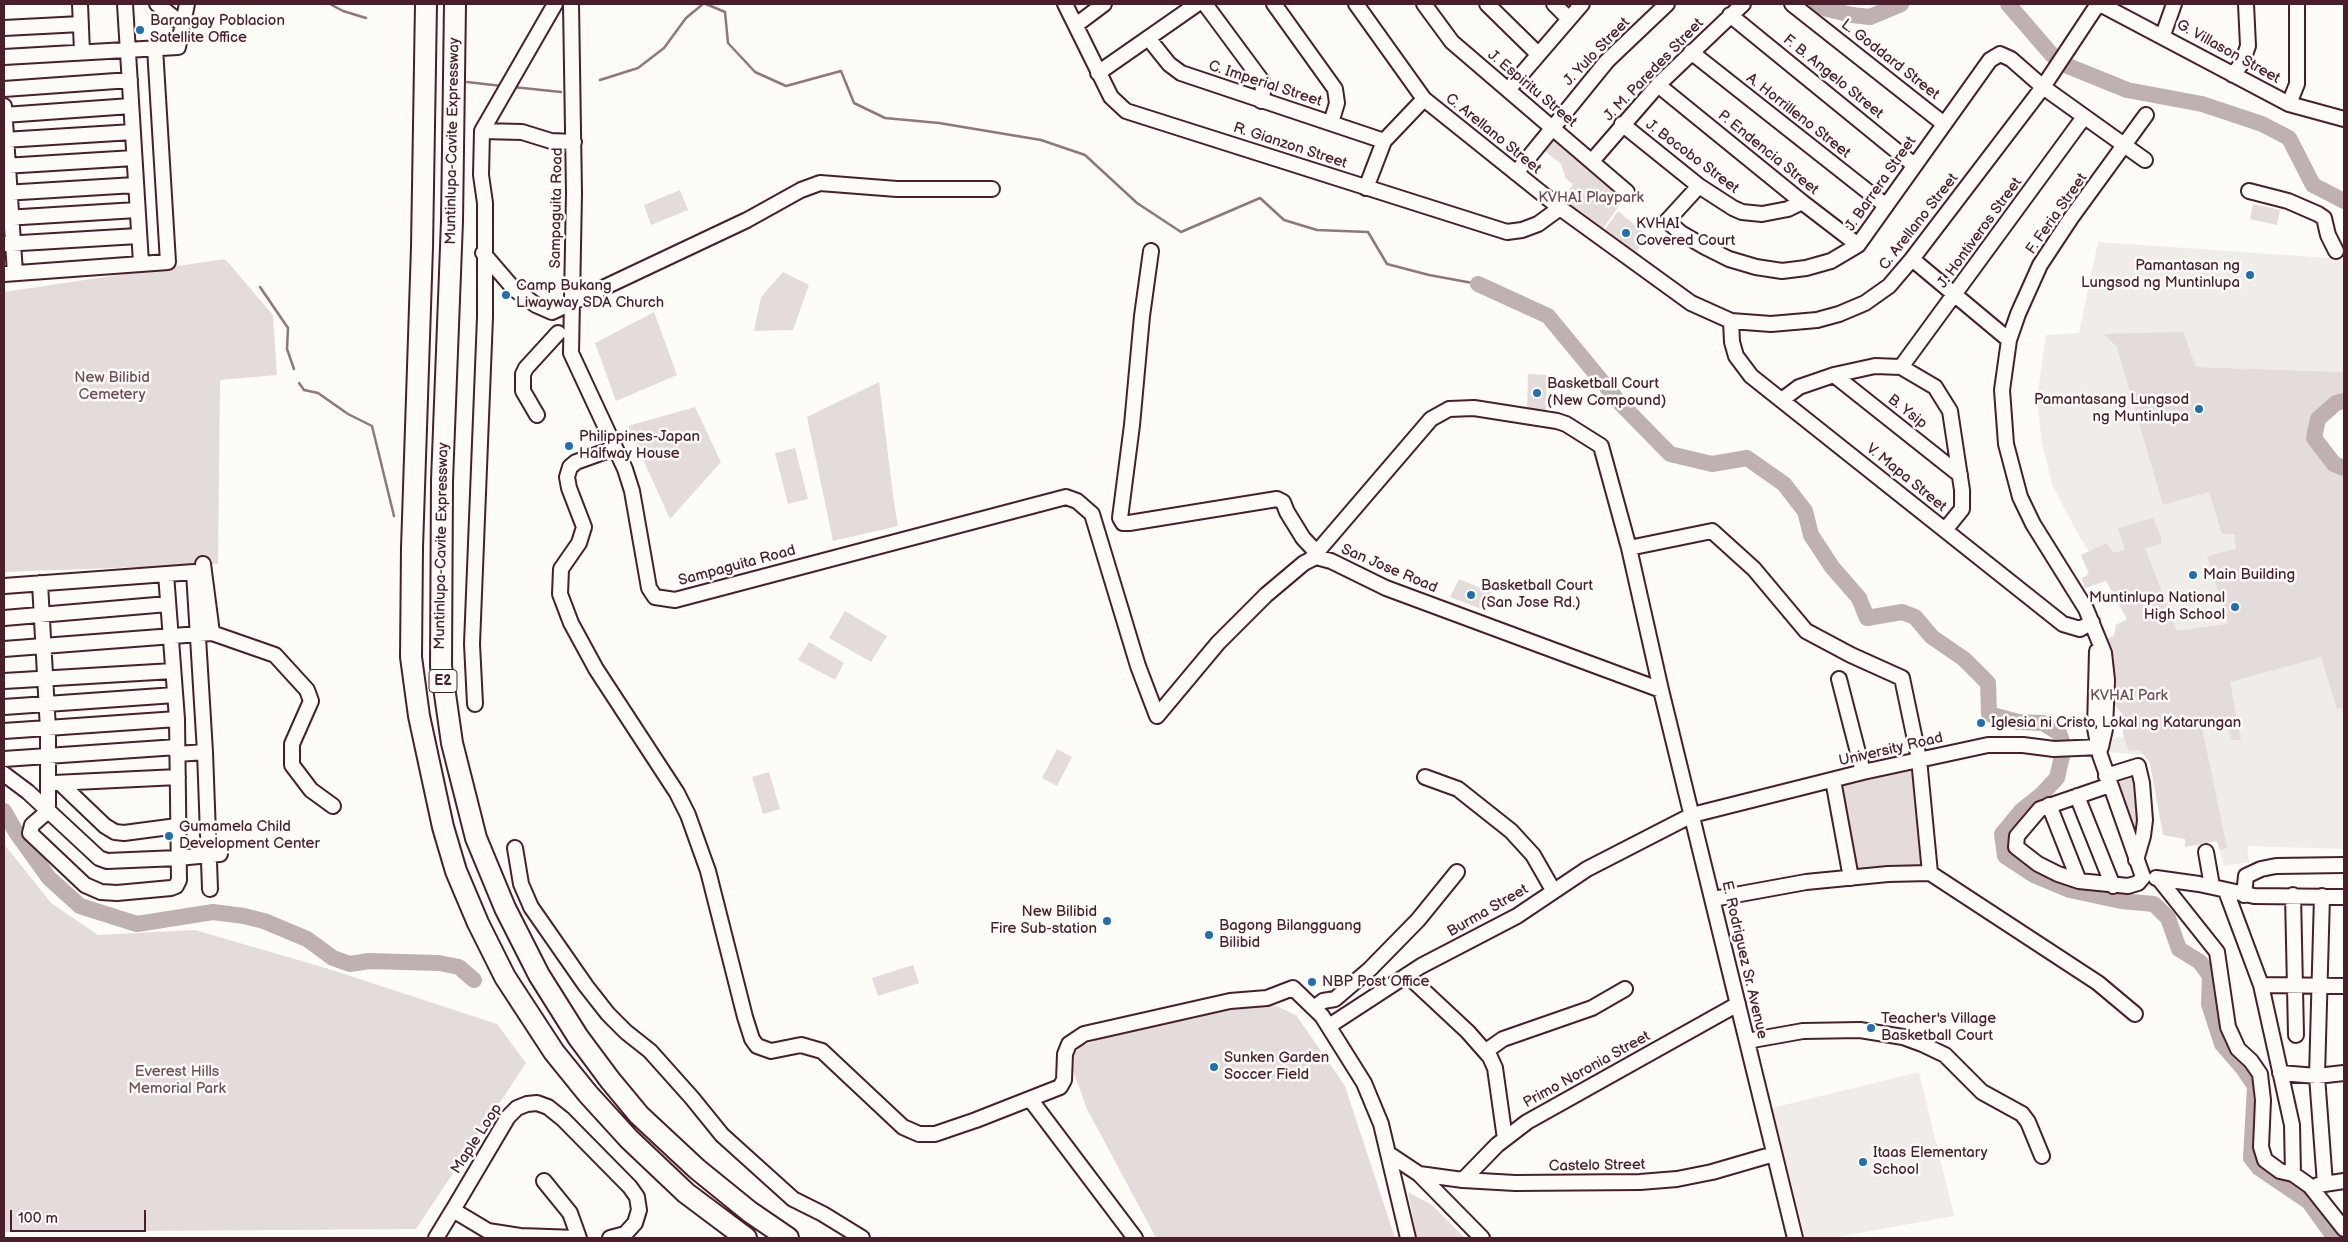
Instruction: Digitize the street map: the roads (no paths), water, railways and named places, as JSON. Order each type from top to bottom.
[{"type":"highway","name":"Muntinlupa-Cavite Expressway","points":[[426,4],[422,247],[412,548],[412,657],[419,716],[442,827],[456,871],[478,923],[505,977],[554,1052],[588,1094],[629,1139],[686,1193],[746,1238]]},
{"type":"highway","name":"Muntinlupa-Cavite Expressway","points":[[455,4],[452,221],[442,481],[441,666],[452,743],[468,810],[476,838],[505,908],[539,975],[578,1037],[610,1080],[639,1115],[697,1169],[750,1212],[788,1238]]},
{"type":"street","points":[[80,4],[82,52]]},
{"type":"street","points":[[126,4],[141,263]]},
{"type":"street","points":[[156,4],[182,24]]},
{"type":"street","points":[[4,57],[178,47],[187,4]]},
{"type":"street","points":[[475,704],[472,644],[485,318],[481,250],[484,192],[481,175],[482,131],[555,4]]},
{"type":"street","name":"R. Gianzon Street","points":[[1065,4],[1111,97],[1126,111],[1507,232],[1522,230],[1538,224],[1560,208]]},
{"type":"street","points":[[1076,25],[1104,4]]},
{"type":"street","points":[[1098,73],[1197,4]]},
{"type":"street","points":[[1205,4],[1262,81],[1262,101]]},
{"type":"street","points":[[1274,4],[1335,90],[1337,103],[1331,124]]},
{"type":"street","name":"C. Arellano Street","points":[[1356,4],[1424,99],[1560,208],[1691,303],[1731,321],[1793,324],[1839,314],[1865,303],[1889,286],[1912,259],[2043,87],[2099,4]]},
{"type":"street","name":"J. Espiritu Street","points":[[1424,4],[1452,42],[1627,192]]},
{"type":"street","points":[[1487,4],[1538,54]]},
{"type":"street","points":[[1554,4],[1568,18]]},
{"type":"street","points":[[1508,90],[1582,4]]},
{"type":"street","name":"J. Yulo Street","points":[[1516,173],[1607,61],[1668,4]]},
{"type":"street","name":"J. M. Paredes Street","points":[[1592,161],[1622,124],[1658,85],[1743,4]]},
{"type":"street","name":"L. Goddard Street","points":[[1792,4],[1944,124]]},
{"type":"street","name":"G. Villason Street","points":[[2099,4],[2289,104],[2344,119]]},
{"type":"street","points":[[2163,36],[2174,4]]},
{"type":"street","points":[[2233,75],[2242,63],[2248,46],[2246,4]]},
{"type":"street","points":[[2289,104],[2297,84],[2297,4]]},
{"type":"street","name":"Sampaguita Road","points":[[570,7],[574,142],[571,304],[564,335],[570,353],[615,448],[632,490],[649,588],[655,597],[668,600],[1058,498],[1072,498],[1088,508],[1092,514],[1138,666],[1158,716],[1218,643],[1266,595],[1314,556]]},
{"type":"street","name":"F. B. Angelo Street","points":[[1730,15],[1914,165]]},
{"type":"street","points":[[4,28],[81,24]]},
{"type":"street","name":"C. Imperial Street","points":[[1149,39],[1169,64],[1181,73],[1384,141]]},
{"type":"street","points":[[4,109],[9,274],[141,263],[165,263],[170,259],[156,48]]},
{"type":"street","name":"A. Horrilleno Street","points":[[1692,52],[1885,205]]},
{"type":"street","name":"J. Barrera Street","points":[[1699,186],[1667,221],[1681,233],[1729,259],[1756,267],[1782,271],[1806,268],[1831,261],[1858,245],[1990,60],[2000,54],[2011,59],[2043,87]]},
{"type":"street","points":[[4,89],[130,80]]},
{"type":"street","name":"P. Endencia Street","points":[[1658,85],[1858,245]]},
{"type":"street","points":[[2043,87],[2145,160]]},
{"type":"street","points":[[1366,188],[1384,141],[1424,99]]},
{"type":"street","points":[[4,115],[131,106]]},
{"type":"street","name":"F. Feria Street","points":[[2100,747],[2104,729],[2106,670],[2104,653],[2092,622],[2057,559],[2033,524],[2020,497],[2010,463],[2003,419],[2002,390],[2010,340],[2018,314],[2040,265],[2071,218],[2126,146],[2146,115]]},
{"type":"street","name":"J. Hontiveros Street","points":[[1901,367],[2084,117]]},
{"type":"street","name":"J. Bocobo Street","points":[[1622,124],[1699,186],[1733,208],[1752,213],[1788,209],[1802,202]]},
{"type":"street","points":[[482,131],[522,132],[551,140],[574,142]]},
{"type":"street","points":[[4,140],[133,132]]},
{"type":"street","points":[[6,166],[134,158]]},
{"type":"street","points":[[552,312],[747,220],[801,190],[820,183],[897,189],[992,189]]},
{"type":"street","points":[[7,193],[135,185]]},
{"type":"street","points":[[2249,191],[2288,201],[2324,218],[2328,234],[2336,251]]},
{"type":"street","points":[[8,218],[137,210]]},
{"type":"street","points":[[9,243],[138,236]]},
{"type":"street","points":[[481,250],[514,288],[536,305],[552,312],[564,335],[526,368],[523,374],[523,391],[537,415]]},
{"type":"street","points":[[1152,251],[1142,316],[1132,426],[1120,518],[1123,523],[1129,523],[1276,499],[1283,502],[1287,512],[1314,556]]},
{"type":"street","points":[[1912,259],[2010,340]]},
{"type":"street","name":"V. Mapa Street","points":[[1731,321],[1732,342],[1742,367],[2063,624],[2080,628],[2092,622]]},
{"type":"street","points":[[1783,400],[1799,387],[1834,375],[1875,366],[1901,367],[1935,387],[1950,411],[1960,475],[1962,509],[1946,530]]},
{"type":"street","name":"B. Ysip","points":[[1834,375],[1960,475]]},
{"type":"street","name":"E. Rodriguez Sr. Avenue","points":[[1314,556],[1431,419],[1449,409],[1474,408],[1556,421],[1598,442],[1604,450],[1795,1238]]},
{"type":"street","points":[[615,448],[576,462],[570,467],[567,476],[569,488],[584,527],[579,543],[561,569],[560,594],[571,623],[596,669],[677,793],[688,815],[708,871],[752,1038],[762,1049],[771,1051],[802,1045],[822,1051],[891,1118],[903,1127],[919,1134],[945,1131],[1060,1087],[1064,1080],[1065,1054],[1069,1044],[1084,1034],[1222,1002],[1267,998],[1293,988],[1329,1026],[1364,1082],[1377,1111],[1408,1238]]},
{"type":"street","points":[[1629,548],[1708,531],[1715,533],[1754,569],[1806,631],[1851,655],[1902,678],[1919,759],[1930,873]]},
{"type":"street","name":"San Jose Road","points":[[1314,556],[1331,561],[1386,588],[1661,690]]},
{"type":"street","points":[[204,564],[212,633]]},
{"type":"street","points":[[4,586],[194,572],[196,633],[214,855],[210,889]]},
{"type":"street","points":[[40,584],[42,647],[46,678],[48,757],[54,783],[47,812],[32,825],[30,835],[85,885],[94,890],[118,893],[174,888],[179,880],[177,719],[166,574]]},
{"type":"street","points":[[4,618],[168,604]]},
{"type":"street","points":[[4,648],[42,647],[212,633],[275,655],[306,690],[311,701],[292,744],[292,765],[311,790],[333,806]]},
{"type":"street","points":[[4,682],[173,671]]},
{"type":"street","points":[[1839,679],[1863,772]]},
{"type":"street","points":[[4,707],[175,695]]},
{"type":"street","points":[[4,731],[48,730],[177,719]]},
{"type":"street","name":"University Road","points":[[1692,815],[1863,772],[1988,745],[2023,745],[2054,749],[2100,747]]},
{"type":"street","points":[[2100,747],[2108,780],[2143,878]]},
{"type":"street","points":[[4,758],[177,750],[205,752]]},
{"type":"street","points":[[2136,860],[2142,842],[2145,820],[2142,783],[2138,766],[2077,796],[2049,806],[2034,814],[2017,836],[2016,847],[2038,864],[2058,874],[2080,881],[2113,886],[2134,886],[2143,878],[2160,879],[2212,886],[2244,895],[2344,897]]},
{"type":"street","points":[[4,774],[28,792],[47,812],[99,858],[107,861],[214,855]]},
{"type":"street","points":[[54,783],[178,777]]},
{"type":"street","points":[[1425,777],[1458,789],[1511,831],[1533,855],[1553,890]]},
{"type":"street","points":[[1833,780],[1851,878]]},
{"type":"street","points":[[54,783],[105,826],[115,832],[124,833],[177,826]]},
{"type":"street","points":[[2077,796],[2113,886]]},
{"type":"street","points":[[2049,806],[2080,881]]},
{"type":"street","name":"Burma Street","points":[[1329,1026],[1407,975],[1517,916],[1553,890],[1587,869],[1692,815]]},
{"type":"street","points":[[515,848],[521,884],[530,907],[608,1014],[626,1032],[650,1051],[722,1135],[792,1199],[823,1214],[862,1238]]},
{"type":"street","points":[[2206,852],[2212,886]]},
{"type":"street","points":[[2244,895],[2246,876],[2261,869],[2276,866],[2344,865]]},
{"type":"street","points":[[1314,1008],[1323,1001],[1335,999],[1370,969],[1418,920],[1457,872]]},
{"type":"street","points":[[1713,899],[1806,882],[1930,873],[2098,983],[2135,1014]]},
{"type":"street","points":[[2160,879],[2217,952],[2228,1027],[2238,1049],[2251,1061],[2260,1074],[2263,1100],[2261,1154],[2265,1160],[2280,1171],[2293,1174],[2310,1186],[2344,1229]]},
{"type":"street","points":[[2226,891],[2261,985],[2292,1125],[2293,1174]]},
{"type":"street","points":[[2293,895],[2296,1035]]},
{"type":"street","points":[[2322,896],[2317,1076],[2326,1184]]},
{"type":"street","points":[[1407,975],[1486,1051],[1495,1068],[1505,1139]]},
{"type":"street","points":[[2261,985],[2344,986]]},
{"type":"street","points":[[1486,1051],[1503,1039],[1592,1008],[1625,989]]},
{"type":"street","name":"Primo Noronia Street","points":[[1463,1180],[1505,1139],[1527,1122],[1738,1004]]},
{"type":"street","points":[[1747,1042],[1803,1031],[1860,1030],[1903,1037],[1922,1044],[1944,1055],[1982,1092],[2022,1114],[2028,1122],[2042,1156]]},
{"type":"street","points":[[2280,1073],[2317,1076],[2344,1073]]},
{"type":"street","points":[[1030,1099],[1135,1238]]},
{"type":"street","name":"Maple Loop","points":[[436,1238],[508,1117],[517,1108],[527,1104],[538,1103],[548,1107],[563,1119],[630,1186],[637,1197],[639,1210],[635,1223],[625,1234],[610,1238]]},
{"type":"street","points":[[1389,1154],[1419,1174],[1482,1238]]},
{"type":"street","name":"Castelo Street","points":[[1419,1174],[1463,1180],[1515,1183],[1649,1181],[1712,1172],[1774,1154]]},
{"type":"street","points":[[452,1210],[488,1231],[520,1236],[578,1238],[570,1213],[544,1181]]},
{"type":"street","points":[[2310,1186],[2344,1181]]},
{"type":"waterway","points":[[330,4],[343,11],[366,18]]},
{"type":"waterway","points":[[600,80],[638,68],[664,48],[686,18],[703,4]]},
{"type":"waterway","points":[[706,4],[725,12],[728,43],[755,72],[786,86],[841,71],[854,103],[885,118],[939,123],[1041,140],[1085,155],[1137,203],[1181,232],[1260,198],[1284,220],[1317,230],[1368,232],[1387,264],[1429,275],[1478,284]]},
{"type":"waterway","points":[[1817,4],[1827,9],[1870,17],[1901,4]]},
{"type":"waterway","points":[[2008,4],[2052,55]]},
{"type":"waterway","points":[[2068,66],[2127,90],[2202,104],[2262,124],[2289,138],[2313,185],[2344,201]]},
{"type":"waterway","points":[[467,82],[502,86]]},
{"type":"waterway","points":[[513,87],[561,92]]},
{"type":"waterway","points":[[1478,284],[1548,316],[1619,402],[1670,454],[1712,464],[1747,458],[1784,484],[1805,511],[1811,535],[1832,567],[1859,598],[1867,618],[1902,612],[1915,617],[1932,637],[1964,659],[1988,683],[1989,714],[2018,722],[2043,723],[2059,733],[2063,744]]},
{"type":"waterway","points":[[260,287],[288,328],[287,349],[294,369]]},
{"type":"waterway","points":[[299,383],[304,390],[318,393],[348,414],[372,426],[394,516]]},
{"type":"waterway","points":[[2344,401],[2336,403],[2318,419],[2314,438],[2334,464],[2344,468]]},
{"type":"waterway","points":[[2062,756],[2057,778],[2041,795],[2021,811],[2002,834],[2005,856],[2034,875],[2070,890],[2121,901],[2154,904],[2168,918],[2179,949],[2200,962],[2210,976],[2209,1004],[2222,1044],[2242,1067],[2255,1086],[2251,1158],[2259,1168],[2309,1202],[2335,1238]]},
{"type":"waterway","points":[[4,811],[16,832],[49,878],[80,906],[137,924],[213,912],[244,916],[264,921],[307,939],[333,958],[350,964],[369,961],[439,963],[459,967],[474,980]]},
{"type":"place","name":"Barangay Poblacion Satellite Office","points":[[140,30]]},
{"type":"place","name":"KVHAI Covered Court","points":[[1626,233]]},
{"type":"place","name":"Pamantasan ng Lungsod ng Muntinlupa","points":[[2250,275]]},
{"type":"place","name":"Camp Bukang Liwayway SDA Church","points":[[506,295]]},
{"type":"place","name":"Basketball Court (New Compound)","points":[[1537,393]]},
{"type":"place","name":"Pamantasang Lungsod ng Muntinlupa","points":[[2199,409]]},
{"type":"place","name":"Philippines-Japan Halfway House","points":[[569,446]]},
{"type":"place","name":"Main Building","points":[[2193,575]]},
{"type":"place","name":"Basketball Court (San Jose Rd.)","points":[[1471,595]]},
{"type":"place","name":"Muntinlupa National High School","points":[[2235,607]]},
{"type":"place","name":"Iglesia ni Cristo, Lokal ng Katarungan","points":[[1981,723]]},
{"type":"place","name":"Gumamela Child Development Center","points":[[169,836]]},
{"type":"place","name":"New Bilibid Fire Sub-station","points":[[1107,921]]},
{"type":"place","name":"Bagong Bilangguang Bilibid","points":[[1209,935]]},
{"type":"place","name":"NBP Post Office","points":[[1312,982]]},
{"type":"place","name":"Teacher's Village Basketball Court","points":[[1871,1028]]},
{"type":"place","name":"Sunken Garden Soccer Field","points":[[1214,1067]]},
{"type":"place","name":"Itaas Elementary School","points":[[1863,1162]]},
{"type":"park label","name":"KVHAI Playpark","points":[[1591,198]]},
{"type":"park label","name":"New Bilibid Cemetery","points":[[112,386]]},
{"type":"park label","name":"KVHAI Park","points":[[2129,696]]},
{"type":"park label","name":"Everest Hills Memorial Park","points":[[177,1080]]}]
